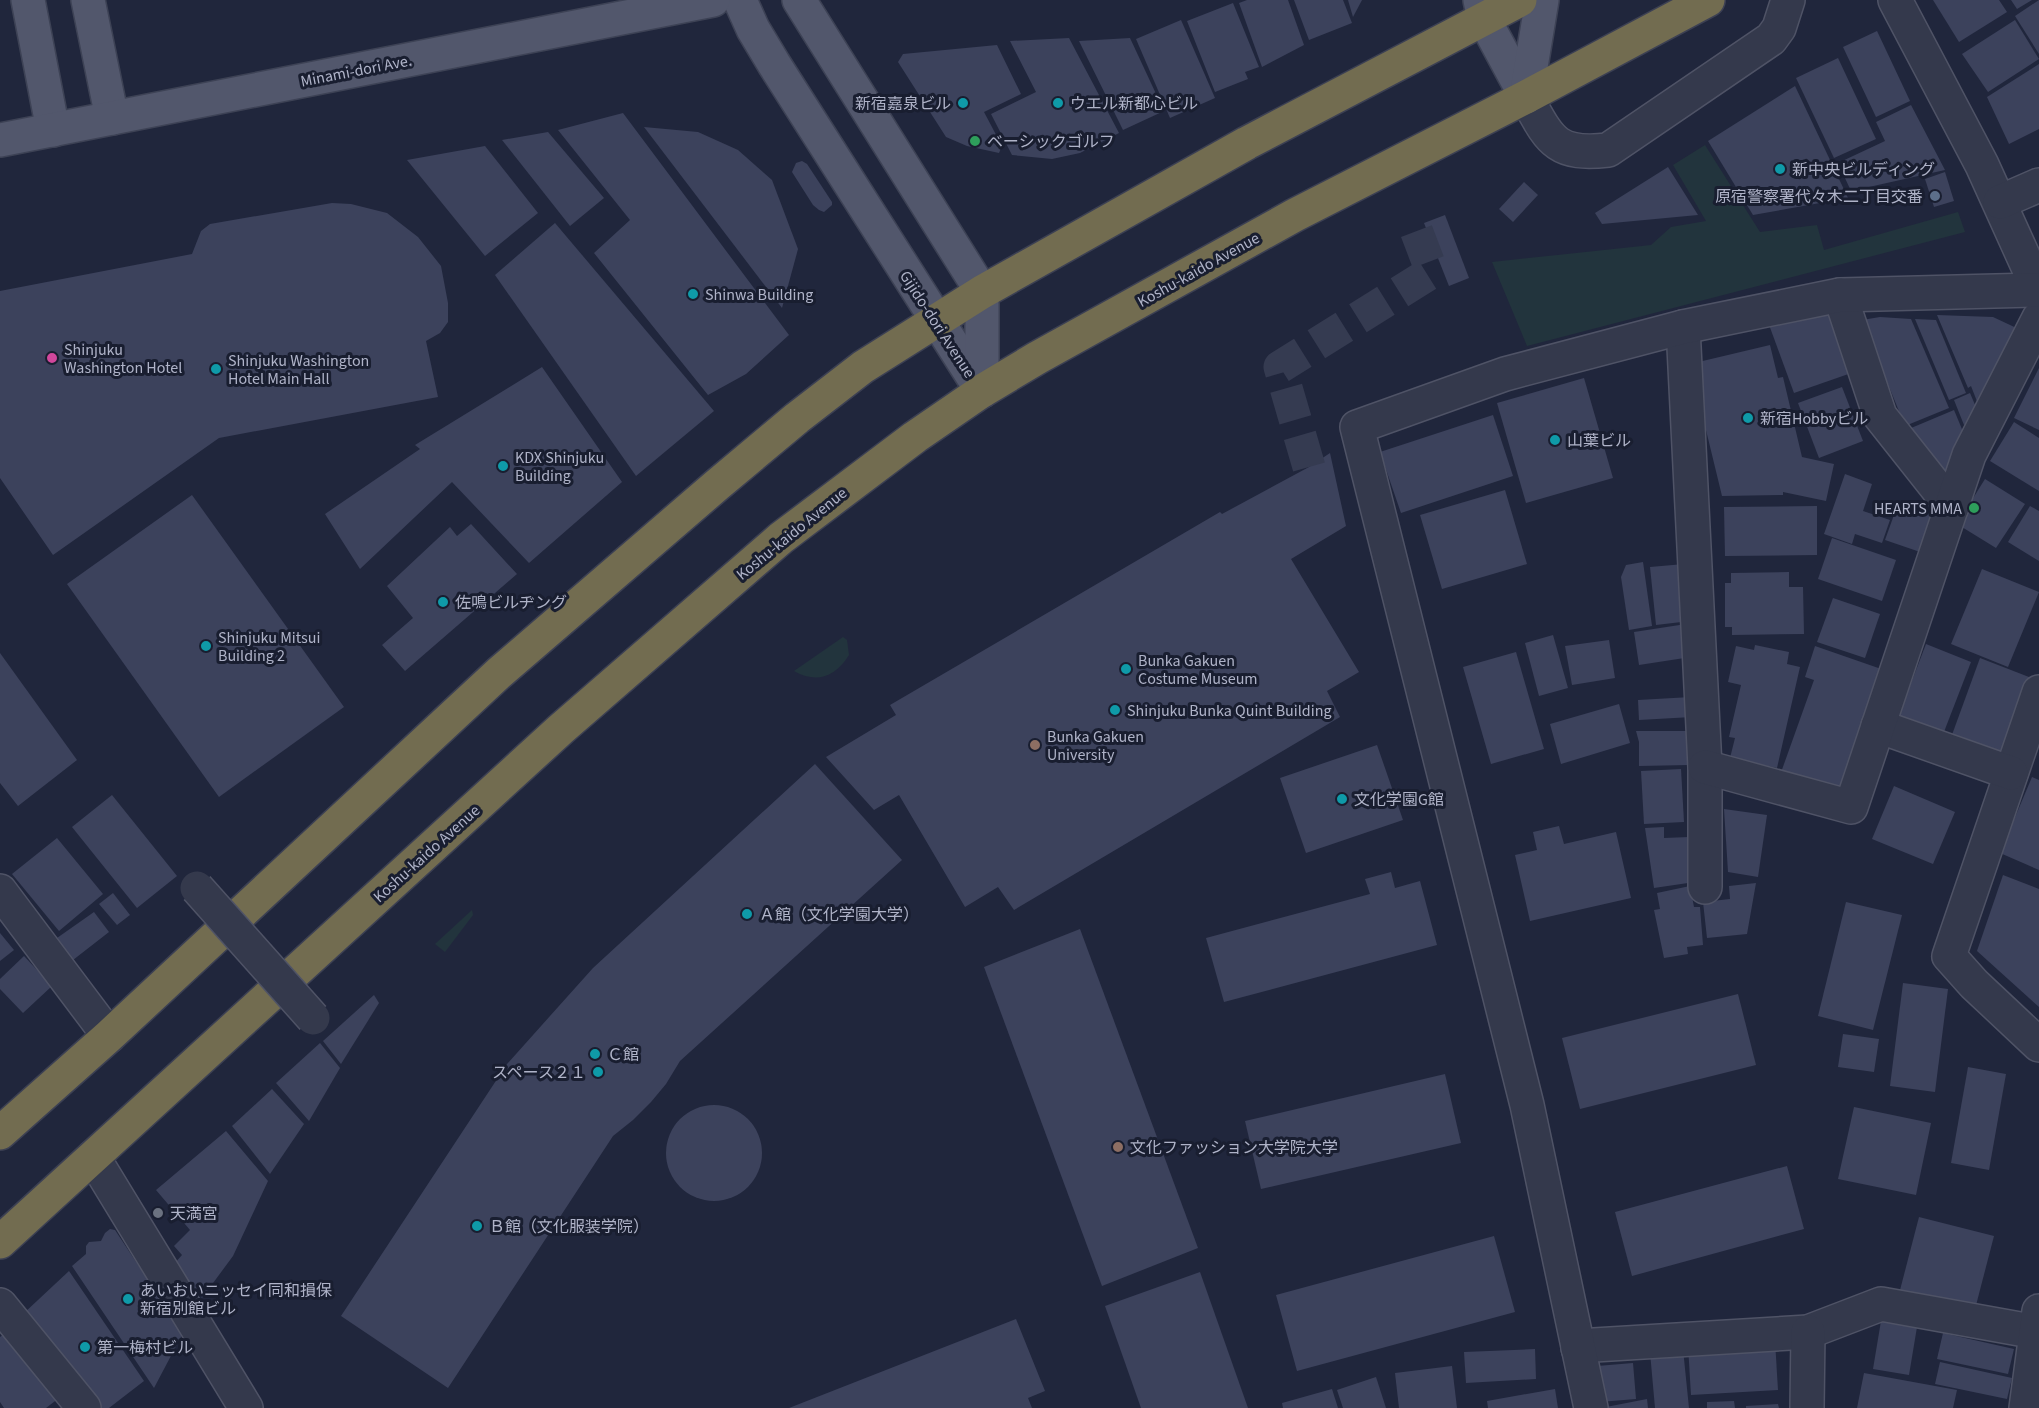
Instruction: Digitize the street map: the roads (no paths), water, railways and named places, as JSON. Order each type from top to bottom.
[{"type":"highway","points":[[0,1133],[109,1036],[499,673],[717,485],[797,418],[863,367],[982,292],[1246,143],[1439,42],[1482,10],[1520,0]]},
{"type":"highway","name":"Koshu-kaido Avenue","points":[[0,1242],[569,722],[781,538],[915,436],[982,391],[1037,358],[1295,215],[1526,97],[1708,0]]},
{"type":"main road","points":[[28,0],[53,130]]},
{"type":"main road","points":[[88,0],[112,118]]},
{"type":"main road","name":"Minami-dori Ave.","points":[[0,140],[712,0]]},
{"type":"main road","name":"Gijido-dori Avenue","points":[[740,0],[753,29],[774,64],[982,391]]},
{"type":"main road","points":[[799,0],[982,292]]},
{"type":"main road","points":[[1526,97],[1542,0]]},
{"type":"main road","points":[[1482,10],[1526,97]]},
{"type":"main road","name":"Gijido-dori Avenue","points":[[982,292],[982,391]]},
{"type":"street","points":[[1526,97],[1543,128],[1552,139],[1568,150],[1586,153],[1608,150],[1771,39],[1779,28],[1788,0]]},
{"type":"street","points":[[1705,767],[1851,807],[1969,455],[2038,300],[2000,202],[1895,0]]},
{"type":"street","points":[[2000,202],[2039,185]]},
{"type":"street","points":[[1591,1408],[1527,1105],[1357,427],[1505,374],[1683,327],[1840,295],[2038,300]]},
{"type":"street","points":[[1840,295],[1880,416],[1952,507]]},
{"type":"street","points":[[1683,327],[1705,767],[1705,886]]},
{"type":"street","points":[[2039,692],[1949,956],[1974,984],[2039,1045]]},
{"type":"street","points":[[1878,726],[2011,773]]},
{"type":"street","points":[[197,888],[313,1018]]},
{"type":"street","points":[[0,891],[109,1036]]},
{"type":"street","points":[[93,1157],[246,1408]]},
{"type":"street","points":[[1578,1348],[1594,1345],[1808,1332],[1881,1304],[2038,1319],[2026,1408]]},
{"type":"street","points":[[0,1305],[84,1408]]},
{"type":"street","points":[[1807,1408],[1808,1332]]},
{"type":"tunnel","points":[[1309,467],[1280,367],[1432,272],[1411,217]]},
{"type":"place","name":"新宿嘉泉ビル","points":[[963,103]]},
{"type":"place","name":"ウエル新都心ビル","points":[[1058,103]]},
{"type":"place","name":"ベーシックゴルフ","points":[[975,141]]},
{"type":"place","name":"新中央ビルディング","points":[[1780,169]]},
{"type":"place","name":"原宿警察署代々木二丁目交番","points":[[1935,196]]},
{"type":"place","name":"Shinwa Building","points":[[693,294]]},
{"type":"place","name":"Shinjuku Washington Hotel","points":[[52,358]]},
{"type":"place","name":"Shinjuku Washington Hotel Main Hall","points":[[216,369]]},
{"type":"place","name":"新宿Hobbyビル","points":[[1748,418]]},
{"type":"place","name":"山葉ビル","points":[[1555,440]]},
{"type":"place","name":"KDX Shinjuku Building","points":[[503,466]]},
{"type":"place","name":"HEARTS MMA","points":[[1974,508]]},
{"type":"place","name":"佐鳴ビルヂング","points":[[443,602]]},
{"type":"place","name":"Shinjuku Mitsui Building 2","points":[[206,646]]},
{"type":"place","name":"Bunka Gakuen Costume Museum","points":[[1126,669]]},
{"type":"place","name":"Shinjuku Bunka Quint Building","points":[[1115,710]]},
{"type":"place","name":"Bunka Gakuen University","points":[[1035,745]]},
{"type":"place","name":"文化学園G館","points":[[1342,799]]},
{"type":"place","name":"Ａ館（文化学園大学）","points":[[747,914]]},
{"type":"place","name":"Ｃ館","points":[[595,1054]]},
{"type":"place","name":"スペース２１","points":[[598,1072]]},
{"type":"place","name":"文化ファッション大学院大学","points":[[1118,1147]]},
{"type":"place","name":"天満宮","points":[[158,1213]]},
{"type":"place","name":"Ｂ館（文化服装学院）","points":[[477,1226]]},
{"type":"place","name":"あいおいニッセイ同和損保 新宿別館ビル","points":[[128,1299]]},
{"type":"place","name":"第一梅村ビル","points":[[85,1347]]}]
